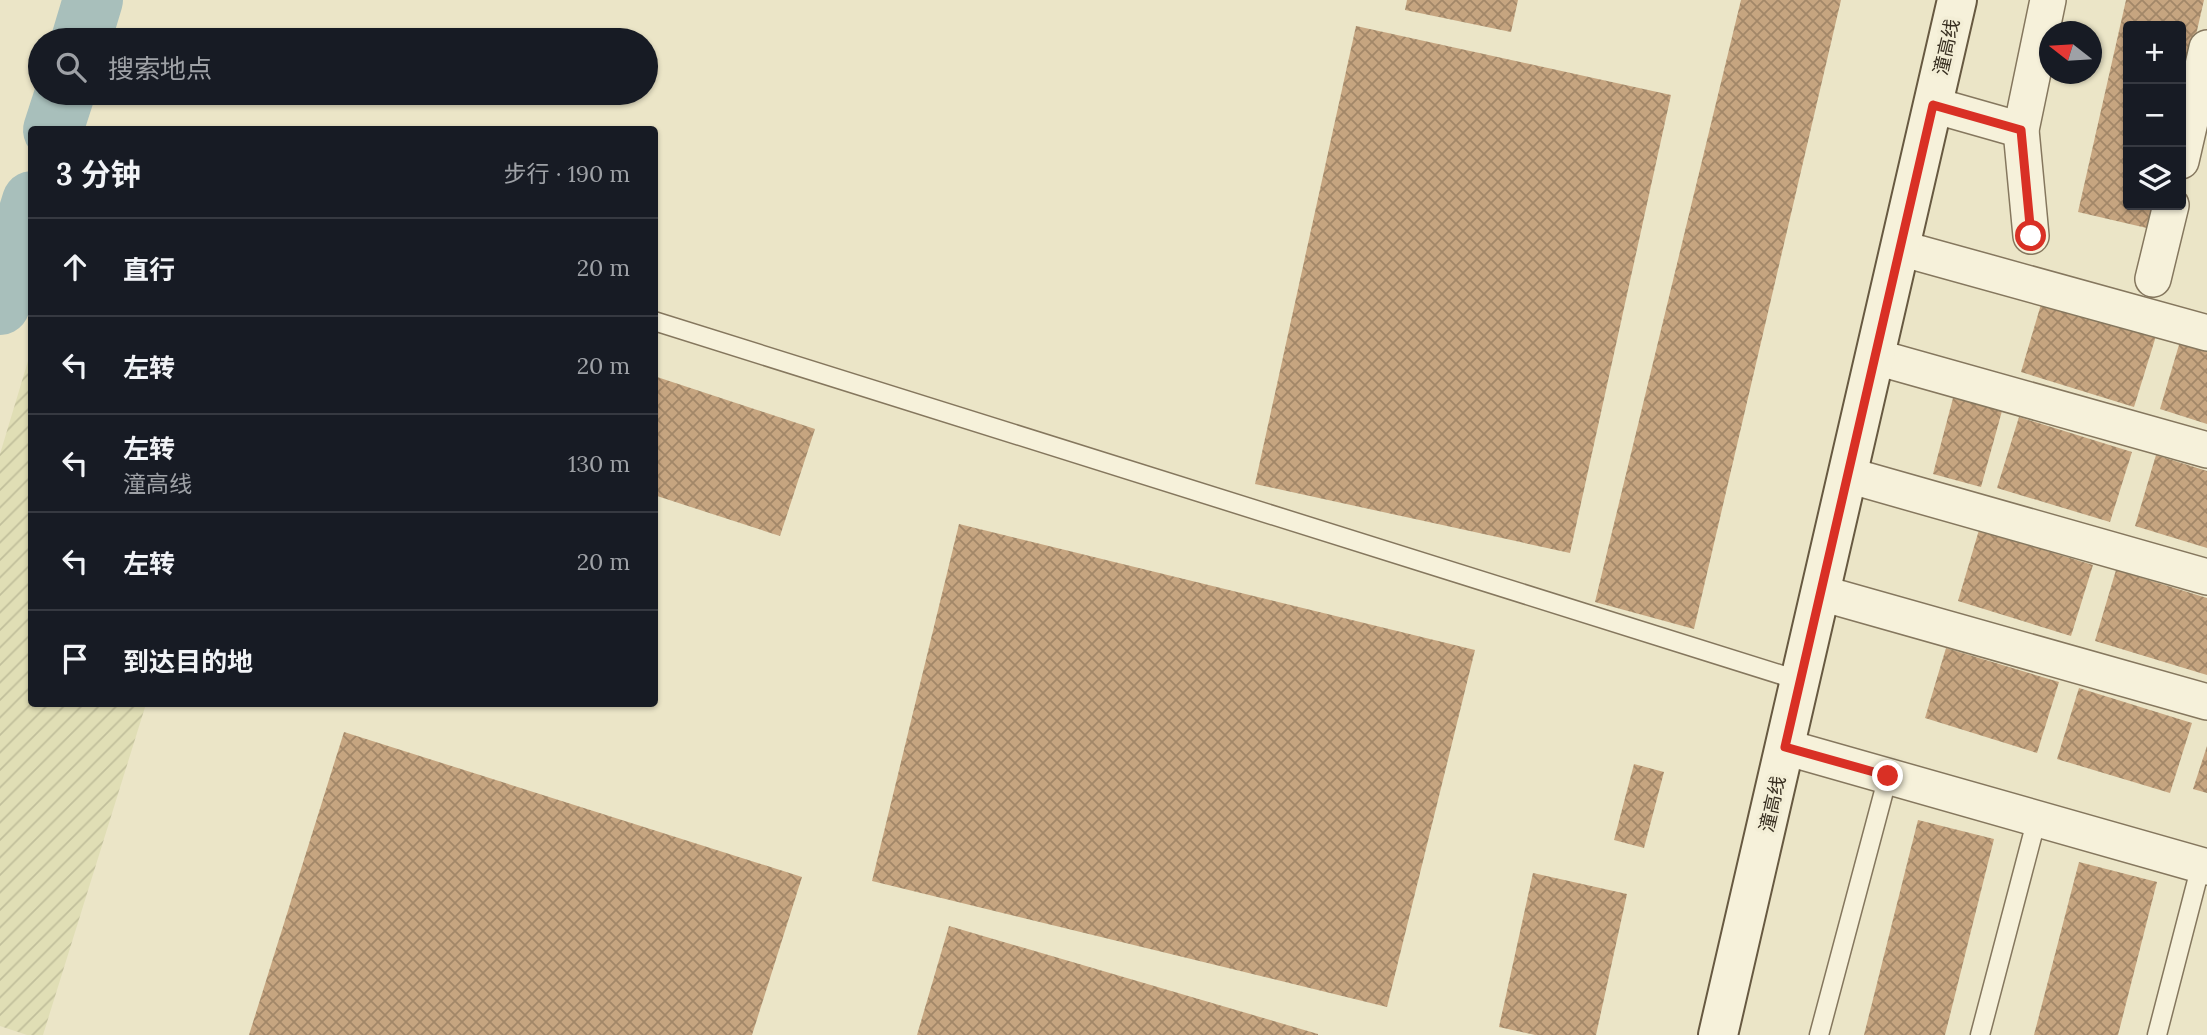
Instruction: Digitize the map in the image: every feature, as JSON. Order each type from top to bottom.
[{"type":"main road","name":"潼高线","points":[[1718,1035],[1957,0]]},
{"type":"street","points":[[2031,236],[2021,130],[2048,0]]},
{"type":"street","points":[[2184,147],[2207,48]]},
{"type":"street","points":[[1933,105],[2021,130]]},
{"type":"street","points":[[2153,279],[2170,210]]},
{"type":"street","points":[[1900,248],[2207,333]]},
{"type":"street","points":[[1876,357],[2207,450]]},
{"type":"street","points":[[1848,475],[2207,577]]},
{"type":"street","points":[[1821,593],[2207,702]]},
{"type":"street","points":[[1785,747],[2204,866]]},
{"type":"lane","points":[[658,322],[1801,681]]},
{"type":"lane","points":[[1819,1035],[1888,776]]},
{"type":"lane","points":[[1980,1035],[2037,818]]},
{"type":"lane","points":[[2157,1035],[2204,866]]},
{"type":"shaded area","points":[[28,361],[28,707],[145,707],[43,1035],[27,1035],[0,1026],[0,454]]},
{"type":"building","points":[[1407,0],[1518,0],[1511,32],[1405,10]]},
{"type":"building","points":[[1741,0],[1841,0],[1694,629],[1595,602]]},
{"type":"building","points":[[2126,0],[2204,0],[2186,79],[2186,21],[2123,21],[2123,210],[2156,210],[2151,229],[2078,212]]},
{"type":"building","points":[[1356,26],[1671,95],[1570,553],[1255,484]]},
{"type":"building","points":[[2042,301],[2156,336],[2134,407],[2021,372]]},
{"type":"building","points":[[2181,338],[2207,346],[2207,424],[2160,409]]},
{"type":"building","points":[[658,377],[815,429],[780,536],[658,496]]},
{"type":"building","points":[[1953,398],[2002,411],[1981,487],[1933,474]]},
{"type":"building","points":[[2019,417],[2132,452],[2110,522],[1997,488]]},
{"type":"building","points":[[2156,455],[2207,471],[2207,548],[2135,526]]},
{"type":"building","points":[[959,524],[1475,650],[1387,1007],[872,881]]},
{"type":"building","points":[[1979,530],[2093,565],[2071,636],[1958,601]]},
{"type":"building","points":[[2116,570],[2207,598],[2207,675],[2095,641]]},
{"type":"building","points":[[1946,648],[2059,682],[2037,753],[1925,718]]},
{"type":"building","points":[[2079,688],[2192,723],[2170,793],[2057,759]]},
{"type":"building","points":[[344,732],[802,877],[752,1035],[249,1035]]},
{"type":"building","points":[[2207,746],[2207,793],[2193,789]]},
{"type":"building","points":[[1634,764],[1664,772],[1644,848],[1614,840]]},
{"type":"building","points":[[1918,820],[1994,839],[1945,1035],[1864,1035]]},
{"type":"building","points":[[2079,862],[2157,882],[2118,1035],[2034,1035]]},
{"type":"building","points":[[1533,873],[1627,894],[1596,1035],[1535,1035],[1499,1027]]},
{"type":"building","points":[[949,926],[1318,1034],[1318,1035],[917,1035]]},
{"type":"waterway","points":[[85,28],[93,0]]},
{"type":"waterway","points":[[54,126],[61,105]]},
{"type":"waterway","points":[[0,305],[28,214]]},
{"type":"route","points":[[1888,776],[1785,747],[1933,105],[2021,130],[2031,236]]}]
